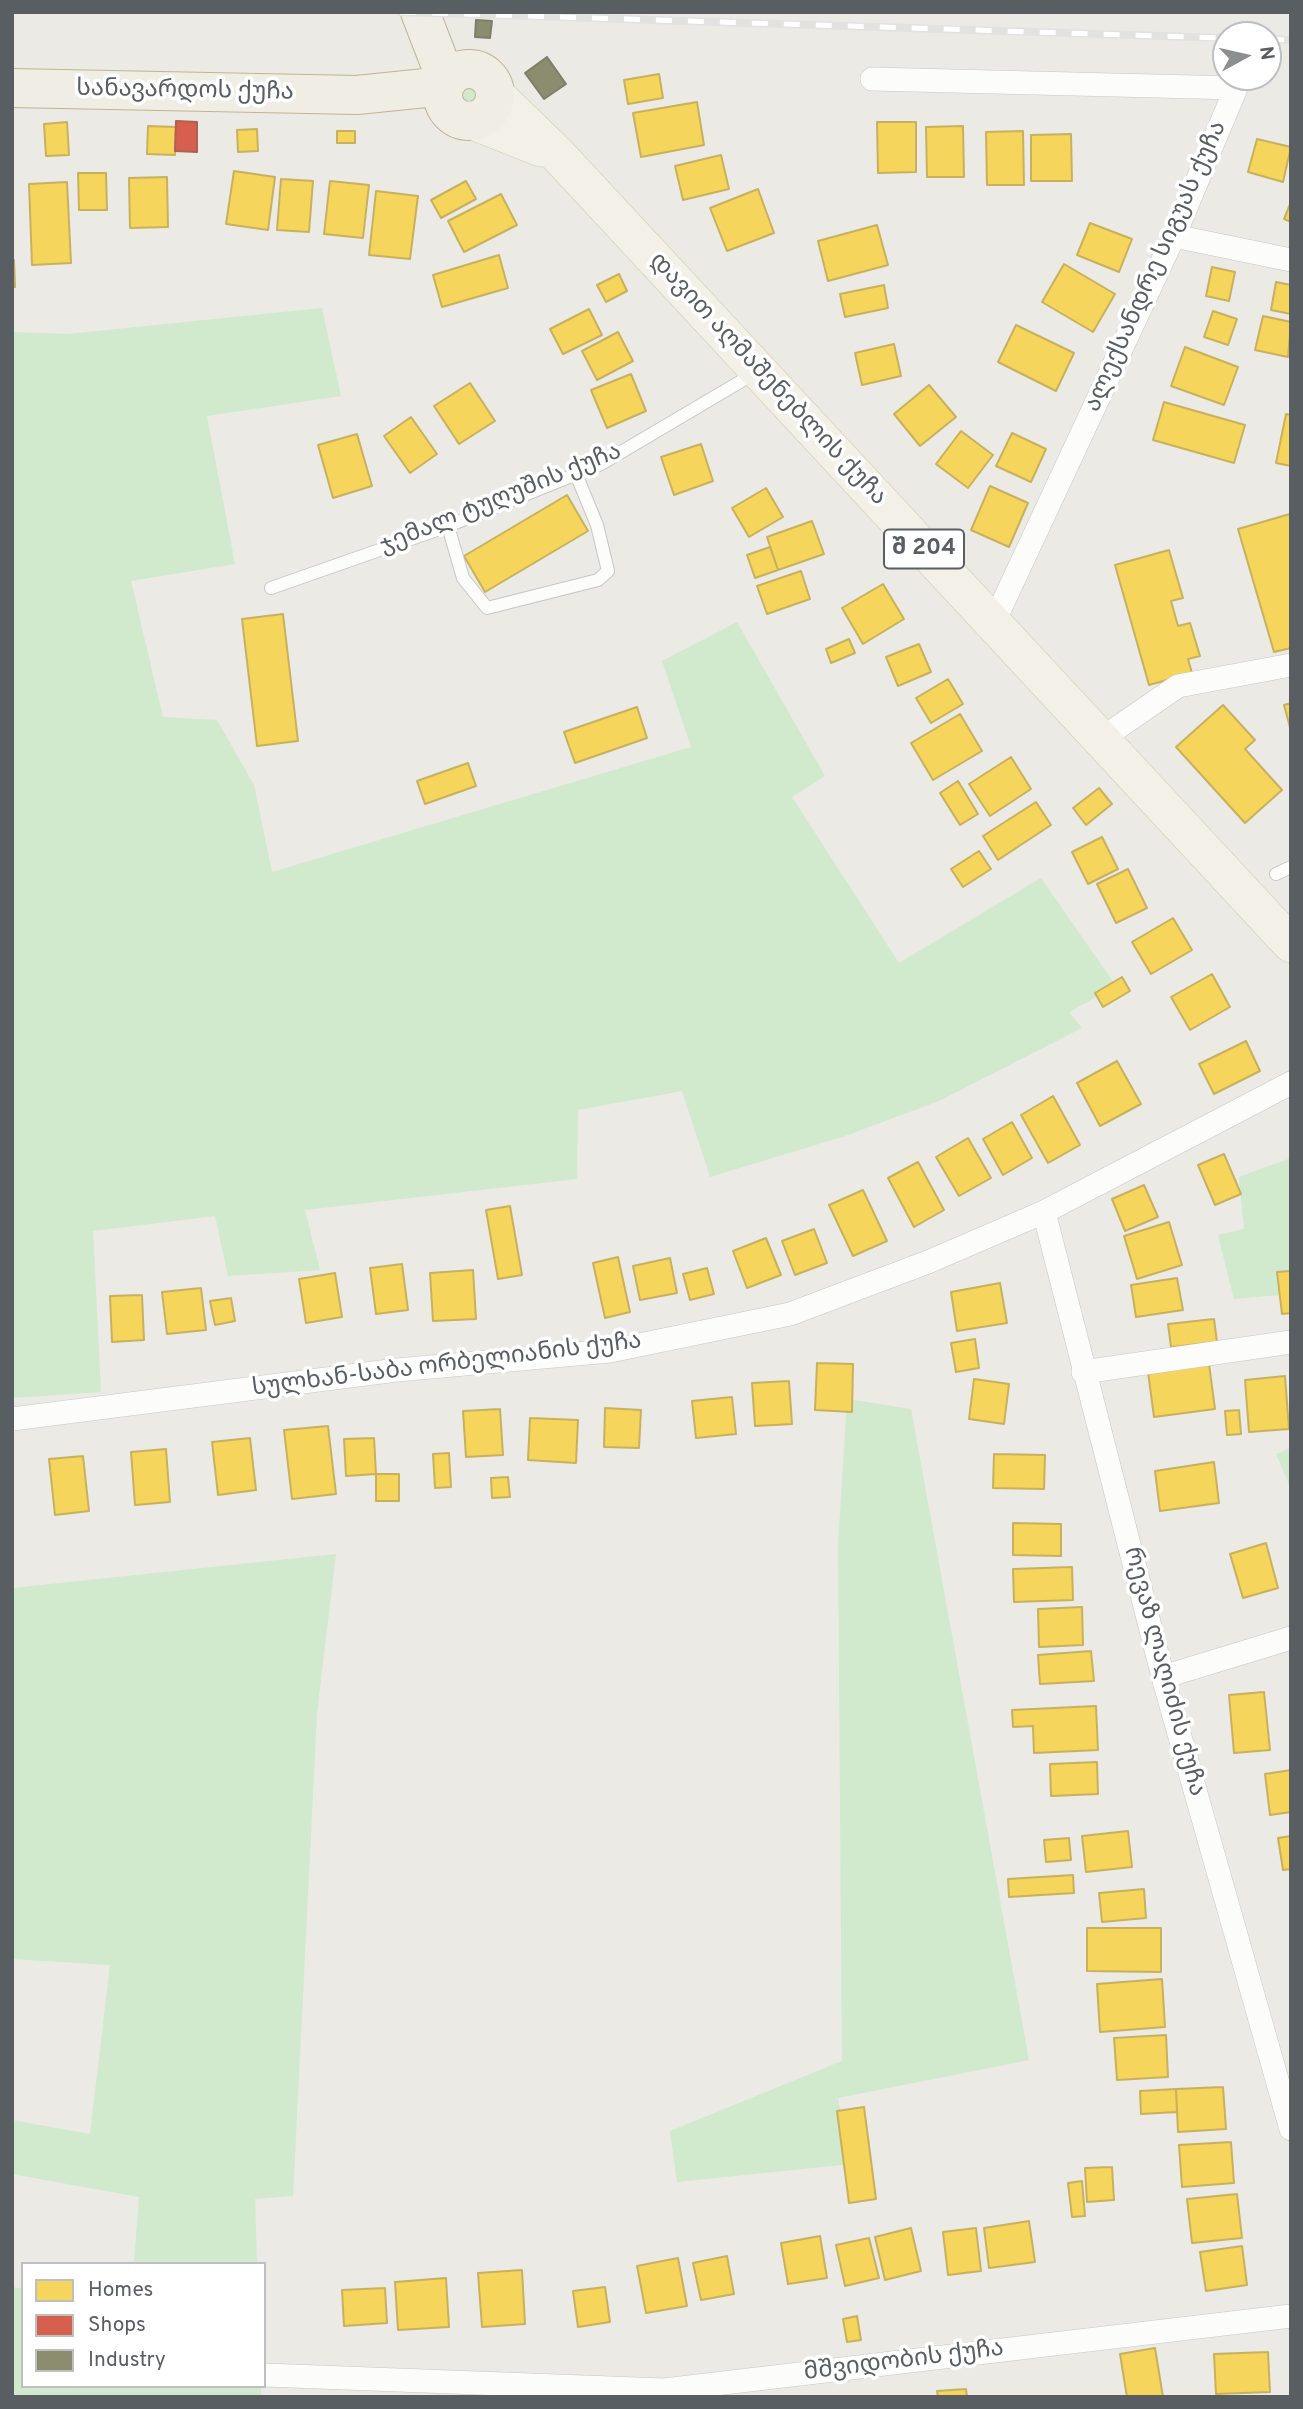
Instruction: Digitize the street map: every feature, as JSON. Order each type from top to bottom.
[{"type":"highway","points":[[422,18],[464,95]]},
{"type":"highway","name":"სანავარდოს ქუჩა","points":[[12,88],[464,95]]},
{"type":"main road","name":"დავით აღმაშენებლის ქუჩა","points":[[464,95],[558,155],[1291,944]]},
{"type":"street","name":"ალექსანდრე სიგუას ქუჩა","points":[[872,79],[1236,88],[1174,236],[993,624]]},
{"type":"street","points":[[1174,236],[1291,260]]},
{"type":"street","points":[[1101,739],[1178,686],[1291,665]]},
{"type":"street","name":"სულხან-საბა ორბელიანის ქუჩა","points":[[12,1419],[397,1370],[610,1351],[790,1314],[928,1262],[1044,1212],[1291,1083]]},
{"type":"street","name":"რევაზ ლაღიძის ქუჩა","points":[[1044,1212],[1163,1677],[1291,2129]]},
{"type":"street","points":[[1083,1372],[1291,1342]]},
{"type":"street","points":[[1163,1677],[1291,1638]]},
{"type":"street","name":"მშვიდობის ქუჩა","points":[[266,2375],[664,2390],[1291,2316]]},
{"type":"lane","name":"ჯემალ ტუღუშის ქუჩა","points":[[271,589],[448,526],[601,464],[758,371]]},
{"type":"lane","points":[[448,526],[463,578],[487,608],[598,580],[608,571],[597,525],[576,474]]},
{"type":"lane","points":[[1276,874],[1291,867]]},
{"type":"green space","points":[[469,82],[478,85],[481,94],[478,103],[469,106],[460,103],[457,94],[460,85]]},
{"type":"green space","points":[[322,308],[341,396],[207,416],[235,564],[131,581],[163,717],[217,720],[254,785],[272,872],[691,747],[662,661],[737,622],[825,776],[792,797],[899,963],[1041,878],[1116,986],[1069,1012],[1082,1028],[939,1101],[845,1136],[710,1177],[682,1091],[578,1110],[577,1179],[305,1210],[320,1270],[228,1276],[215,1216],[93,1231],[101,1392],[12,1398],[12,332],[68,334]]},
{"type":"green space","points":[[1291,1158],[1291,1294],[1234,1299],[1218,1235],[1244,1229],[1239,1177]]},
{"type":"green space","points":[[847,1399],[911,1409],[1029,2060],[838,2098],[851,2164],[677,2182],[670,2131],[842,2061],[838,1546]]},
{"type":"green space","points":[[1291,1448],[1291,1489],[1276,1454]]},
{"type":"green space","points":[[336,1554],[317,1713],[293,2196],[255,2199],[257,2262],[134,2262],[139,2197],[12,2174],[12,2120],[90,2134],[110,1965],[12,1959],[12,1588]]},
{"type":"green space","points":[[12,2287],[21,2289],[21,2388],[261,2388],[261,2397],[12,2397]]},
{"type":"building: Homes","points":[[659,74],[663,98],[628,104],[624,80]]},
{"type":"building: Homes","points":[[697,102],[704,145],[641,157],[633,113]]},
{"type":"building: Homes","points":[[67,122],[69,155],[46,156],[44,124]]},
{"type":"building: Homes","points":[[877,122],[916,122],[916,172],[878,173]]},
{"type":"building: Homes","points":[[148,126],[176,127],[175,155],[147,154]]},
{"type":"building: Homes","points":[[963,126],[964,177],[927,177],[926,127]]},
{"type":"building: Homes","points":[[257,129],[258,151],[238,152],[237,130]]},
{"type":"building: Homes","points":[[337,131],[355,131],[355,143],[337,143]]},
{"type":"building: Homes","points":[[1023,131],[1024,185],[987,185],[986,132]]},
{"type":"building: Homes","points":[[1071,134],[1072,181],[1031,181],[1031,135]]},
{"type":"building: Homes","points":[[1257,139],[1291,147],[1283,182],[1248,172]]},
{"type":"building: Homes","points":[[721,155],[729,189],[683,200],[675,166]]},
{"type":"building: Homes","points":[[234,171],[275,177],[268,230],[226,224]]},
{"type":"building: Homes","points":[[78,173],[106,173],[107,210],[79,210]]},
{"type":"building: Homes","points":[[167,177],[168,227],[130,228],[129,178]]},
{"type":"building: Homes","points":[[281,179],[313,181],[309,232],[277,230]]},
{"type":"building: Homes","points":[[330,181],[369,185],[363,238],[324,234]]},
{"type":"building: Homes","points":[[466,181],[476,199],[441,218],[431,200]]},
{"type":"building: Homes","points":[[67,182],[71,263],[32,265],[29,184]]},
{"type":"building: Homes","points":[[758,189],[774,233],[727,251],[710,208]]},
{"type":"building: Homes","points":[[376,191],[418,196],[410,259],[369,255]]},
{"type":"building: Homes","points":[[501,194],[517,225],[464,252],[448,221]]},
{"type":"building: Homes","points":[[1291,202],[1291,222],[1284,219]]},
{"type":"building: Homes","points":[[1090,223],[1132,239],[1119,272],[1077,255]]},
{"type":"building: Homes","points":[[877,225],[888,265],[828,281],[818,241]]},
{"type":"building: Homes","points":[[499,255],[508,288],[442,307],[433,275]]},
{"type":"building: Homes","points":[[14,260],[15,287],[12,287]]},
{"type":"building: Homes","points":[[1064,264],[1115,294],[1093,332],[1042,302]]},
{"type":"building: Homes","points":[[1212,267],[1235,272],[1229,301],[1206,296]]},
{"type":"building: Homes","points":[[619,274],[627,291],[606,302],[597,285]]},
{"type":"building: Homes","points":[[1276,282],[1291,285],[1291,314],[1271,310]]},
{"type":"building: Homes","points":[[884,285],[888,308],[845,317],[840,294]]},
{"type":"building: Homes","points":[[589,309],[602,335],[563,354],[550,329]]},
{"type":"building: Homes","points":[[1213,311],[1237,319],[1228,345],[1204,337]]},
{"type":"building: Homes","points":[[1263,316],[1291,322],[1288,357],[1255,350]]},
{"type":"building: Homes","points":[[1016,325],[1074,353],[1056,391],[998,362]]},
{"type":"building: Homes","points":[[618,332],[633,361],[597,380],[582,351]]},
{"type":"building: Homes","points":[[894,344],[901,376],[862,385],[855,353]]},
{"type":"building: Homes","points":[[1185,347],[1238,367],[1224,405],[1171,386]]},
{"type":"building: Homes","points":[[631,374],[646,411],[607,428],[591,390]]},
{"type":"building: Homes","points":[[470,383],[495,421],[459,444],[434,406]]},
{"type":"building: Homes","points":[[929,385],[956,417],[920,446],[894,414]]},
{"type":"building: Homes","points":[[1164,402],[1245,425],[1234,463],[1153,440]]},
{"type":"building: Homes","points":[[1286,414],[1291,415],[1291,466],[1276,463]]},
{"type":"building: Homes","points":[[411,417],[437,454],[410,473],[384,436]]},
{"type":"building: Homes","points":[[961,431],[993,455],[968,488],[936,464]]},
{"type":"building: Homes","points":[[1012,433],[1046,449],[1031,482],[996,466]]},
{"type":"building: Homes","points":[[357,434],[372,486],[333,498],[318,445]]},
{"type":"building: Homes","points":[[701,444],[713,481],[674,495],[661,457]]},
{"type":"building: Homes","points":[[990,486],[1028,503],[1009,547],[971,530]]},
{"type":"building: Homes","points":[[766,488],[783,517],[749,537],[732,508]]},
{"type":"building: Homes","points":[[567,495],[588,531],[485,592],[464,556]]},
{"type":"building: Homes","points":[[1290,514],[1291,648],[1274,652],[1238,529]]},
{"type":"building: Homes","points":[[812,521],[824,554],[778,570],[767,537]]},
{"type":"building: Homes","points":[[770,547],[778,570],[755,578],[747,555]]},
{"type":"building: Homes","points":[[1169,550],[1183,598],[1171,601],[1178,626],[1190,623],[1200,656],[1188,659],[1192,673],[1149,685],[1115,565]]},
{"type":"building: Homes","points":[[801,571],[810,599],[767,614],[757,586]]},
{"type":"building: Homes","points":[[883,584],[904,619],[863,644],[842,608]]},
{"type":"building: Homes","points":[[283,614],[298,741],[257,746],[242,619]]},
{"type":"building: Homes","points":[[849,639],[855,653],[831,663],[826,649]]},
{"type":"building: Homes","points":[[919,644],[931,672],[898,686],[886,657]]},
{"type":"building: Homes","points":[[948,679],[963,704],[931,723],[916,698]]},
{"type":"building: Homes","points":[[1291,703],[1291,731],[1284,705]]},
{"type":"building: Homes","points":[[1223,705],[1255,740],[1245,749],[1282,790],[1245,823],[1176,747]]},
{"type":"building: Homes","points":[[637,707],[647,738],[575,763],[564,732]]},
{"type":"building: Homes","points":[[960,714],[982,751],[933,780],[911,743]]},
{"type":"building: Homes","points":[[1011,757],[1031,789],[990,816],[969,784]]},
{"type":"building: Homes","points":[[468,763],[476,786],[425,804],[417,781]]},
{"type":"building: Homes","points":[[958,781],[978,814],[960,825],[940,793]]},
{"type":"building: Homes","points":[[1099,788],[1112,804],[1086,825],[1073,808]]},
{"type":"building: Homes","points":[[1036,802],[1051,825],[998,860],[983,836]]},
{"type":"building: Homes","points":[[1102,837],[1118,869],[1088,884],[1072,852]]},
{"type":"building: Homes","points":[[979,851],[991,869],[963,887],[951,869]]},
{"type":"building: Homes","points":[[1128,869],[1147,908],[1116,923],[1097,884]]},
{"type":"building: Homes","points":[[1173,918],[1192,950],[1151,974],[1132,942]]},
{"type":"building: Homes","points":[[1212,974],[1230,1007],[1190,1030],[1171,997]]},
{"type":"building: Homes","points":[[1122,977],[1130,991],[1103,1007],[1095,993]]},
{"type":"building: Homes","points":[[1246,1041],[1260,1071],[1214,1094],[1199,1064]]},
{"type":"building: Homes","points":[[1117,1061],[1141,1104],[1100,1126],[1077,1083]]},
{"type":"building: Homes","points":[[1053,1096],[1080,1145],[1048,1163],[1021,1115]]},
{"type":"building: Homes","points":[[1012,1122],[1032,1158],[1003,1175],[983,1139]]},
{"type":"building: Homes","points":[[968,1138],[991,1178],[959,1196],[936,1157]]},
{"type":"building: Homes","points":[[1224,1154],[1241,1194],[1215,1205],[1198,1165]]},
{"type":"building: Homes","points":[[918,1162],[944,1210],[914,1227],[888,1178]]},
{"type":"building: Homes","points":[[1144,1185],[1158,1217],[1125,1231],[1112,1199]]},
{"type":"building: Homes","points":[[863,1190],[887,1241],[853,1256],[829,1205]]},
{"type":"building: Homes","points":[[510,1206],[522,1275],[498,1279],[486,1210]]},
{"type":"building: Homes","points":[[1169,1222],[1182,1265],[1137,1279],[1124,1236]]},
{"type":"building: Homes","points":[[814,1229],[827,1263],[795,1275],[782,1241]]},
{"type":"building: Homes","points":[[766,1238],[781,1275],[747,1288],[733,1251]]},
{"type":"building: Homes","points":[[618,1257],[630,1312],[605,1318],[593,1263]]},
{"type":"building: Homes","points":[[670,1258],[677,1293],[640,1300],[633,1266]]},
{"type":"building: Homes","points":[[402,1264],[408,1310],[376,1314],[370,1268]]},
{"type":"building: Homes","points":[[707,1268],[714,1294],[690,1300],[683,1274]]},
{"type":"building: Homes","points":[[473,1270],[476,1319],[433,1321],[430,1273]]},
{"type":"building: Homes","points":[[1291,1271],[1291,1313],[1282,1314],[1277,1272]]},
{"type":"building: Homes","points":[[335,1273],[342,1317],[306,1323],[299,1279]]},
{"type":"building: Homes","points":[[1177,1278],[1183,1310],[1136,1317],[1131,1285]]},
{"type":"building: Homes","points":[[1000,1283],[1007,1323],[957,1331],[951,1292]]},
{"type":"building: Homes","points":[[201,1288],[206,1330],[167,1334],[162,1292]]},
{"type":"building: Homes","points":[[142,1295],[144,1340],[112,1342],[110,1296]]},
{"type":"building: Homes","points":[[231,1298],[235,1321],[215,1325],[210,1301]]},
{"type":"building: Homes","points":[[1214,1319],[1217,1342],[1171,1347],[1168,1324]]},
{"type":"building: Homes","points":[[975,1339],[979,1368],[956,1372],[951,1343]]},
{"type":"building: Homes","points":[[817,1363],[853,1364],[852,1412],[815,1410]]},
{"type":"building: Homes","points":[[1209,1364],[1215,1409],[1154,1417],[1148,1372]]},
{"type":"building: Homes","points":[[1285,1376],[1289,1429],[1249,1432],[1245,1380]]},
{"type":"building: Homes","points":[[974,1379],[1009,1384],[1004,1424],[969,1419]]},
{"type":"building: Homes","points":[[789,1381],[792,1424],[755,1426],[752,1383]]},
{"type":"building: Homes","points":[[732,1397],[736,1434],[696,1438],[692,1401]]},
{"type":"building: Homes","points":[[605,1408],[641,1410],[639,1448],[604,1447]]},
{"type":"building: Homes","points":[[500,1409],[503,1455],[466,1457],[463,1411]]},
{"type":"building: Homes","points":[[1239,1410],[1241,1434],[1227,1435],[1225,1411]]},
{"type":"building: Homes","points":[[530,1418],[578,1420],[576,1463],[528,1460]]},
{"type":"building: Homes","points":[[328,1426],[336,1494],[292,1499],[284,1430]]},
{"type":"building: Homes","points":[[250,1438],[256,1490],[218,1495],[212,1442]]},
{"type":"building: Homes","points":[[374,1438],[376,1474],[346,1476],[344,1439]]},
{"type":"building: Homes","points":[[166,1449],[170,1502],[135,1505],[131,1452]]},
{"type":"building: Homes","points":[[449,1453],[451,1487],[435,1488],[433,1454]]},
{"type":"building: Homes","points":[[994,1454],[1045,1455],[1044,1489],[993,1488]]},
{"type":"building: Homes","points":[[83,1456],[89,1511],[55,1515],[49,1459]]},
{"type":"building: Homes","points":[[1214,1462],[1219,1503],[1160,1511],[1155,1471]]},
{"type":"building: Homes","points":[[376,1474],[399,1474],[399,1501],[376,1501]]},
{"type":"building: Homes","points":[[508,1477],[510,1497],[492,1498],[491,1478]]},
{"type":"building: Homes","points":[[1013,1523],[1061,1524],[1061,1556],[1013,1555]]},
{"type":"building: Homes","points":[[1266,1543],[1278,1588],[1243,1598],[1230,1554]]},
{"type":"building: Homes","points":[[1072,1567],[1073,1600],[1014,1602],[1013,1569]]},
{"type":"building: Homes","points":[[1082,1607],[1083,1645],[1039,1647],[1038,1609]]},
{"type":"building: Homes","points":[[1091,1651],[1094,1681],[1040,1684],[1038,1655]]},
{"type":"building: Homes","points":[[1264,1692],[1270,1750],[1234,1753],[1229,1695]]},
{"type":"building: Homes","points":[[1096,1706],[1098,1750],[1034,1753],[1033,1726],[1013,1727],[1012,1710]]},
{"type":"building: Homes","points":[[1097,1762],[1098,1794],[1051,1796],[1050,1764]]},
{"type":"building: Homes","points":[[1291,1770],[1291,1812],[1270,1815],[1265,1774]]},
{"type":"building: Homes","points":[[1128,1831],[1132,1867],[1086,1872],[1082,1836]]},
{"type":"building: Homes","points":[[1291,1836],[1291,1869],[1283,1870],[1278,1838]]},
{"type":"building: Homes","points":[[1069,1838],[1071,1860],[1046,1862],[1044,1840]]},
{"type":"building: Homes","points":[[1073,1875],[1074,1893],[1009,1897],[1008,1879]]},
{"type":"building: Homes","points":[[1144,1889],[1146,1918],[1102,1922],[1099,1893]]},
{"type":"building: Homes","points":[[1087,1928],[1161,1928],[1161,1972],[1087,1971]]},
{"type":"building: Homes","points":[[1162,1979],[1165,2027],[1100,2032],[1097,1984]]},
{"type":"building: Homes","points":[[1166,2035],[1168,2077],[1117,2080],[1114,2038]]},
{"type":"building: Homes","points":[[1223,2087],[1226,2129],[1178,2132],[1176,2089]]},
{"type":"building: Homes","points":[[1176,2089],[1177,2112],[1141,2114],[1140,2091]]},
{"type":"building: Homes","points":[[864,2107],[876,2199],[849,2203],[837,2111]]},
{"type":"building: Homes","points":[[1231,2142],[1234,2183],[1182,2187],[1179,2145]]},
{"type":"building: Homes","points":[[1112,2167],[1114,2200],[1087,2202],[1085,2168]]},
{"type":"building: Homes","points":[[1082,2181],[1085,2216],[1072,2217],[1068,2183]]},
{"type":"building: Homes","points":[[1237,2194],[1242,2238],[1192,2243],[1187,2199]]},
{"type":"building: Homes","points":[[1029,2221],[1035,2262],[989,2268],[984,2228]]},
{"type":"building: Homes","points":[[911,2228],[921,2271],[885,2280],[875,2237]]},
{"type":"building: Homes","points":[[976,2228],[981,2271],[948,2275],[943,2232]]},
{"type":"building: Homes","points":[[820,2236],[827,2278],[788,2284],[781,2243]]},
{"type":"building: Homes","points":[[869,2238],[879,2278],[845,2286],[836,2245]]},
{"type":"building: Homes","points":[[1242,2246],[1247,2285],[1206,2291],[1200,2252]]},
{"type":"building: Homes","points":[[727,2256],[734,2294],[701,2300],[693,2263]]},
{"type":"building: Homes","points":[[678,2258],[687,2306],[646,2313],[637,2266]]},
{"type":"building: Homes","points":[[522,2270],[525,2324],[482,2327],[478,2273]]},
{"type":"building: Homes","points":[[446,2278],[449,2327],[398,2330],[395,2282]]},
{"type":"building: Homes","points":[[605,2287],[610,2322],[578,2327],[573,2291]]},
{"type":"building: Homes","points":[[385,2288],[387,2323],[344,2326],[342,2290]]},
{"type":"building: Homes","points":[[857,2316],[861,2340],[847,2342],[843,2319]]},
{"type":"building: Homes","points":[[1155,2348],[1163,2397],[1127,2397],[1120,2354]]},
{"type":"building: Homes","points":[[1268,2352],[1270,2392],[1216,2394],[1214,2354]]},
{"type":"building: Homes","points":[[966,2389],[967,2397],[938,2397],[937,2391]]},
{"type":"building: Shops","points":[[176,121],[197,122],[197,152],[175,151]]},
{"type":"building: Industry","points":[[476,20],[492,21],[490,38],[475,37]]},
{"type":"building: Industry","points":[[547,57],[566,84],[544,99],[525,73]]},
{"type":"railway","points":[[400,12],[1212,38]]},
{"type":"railway","points":[[1282,40],[1291,40]]}]
